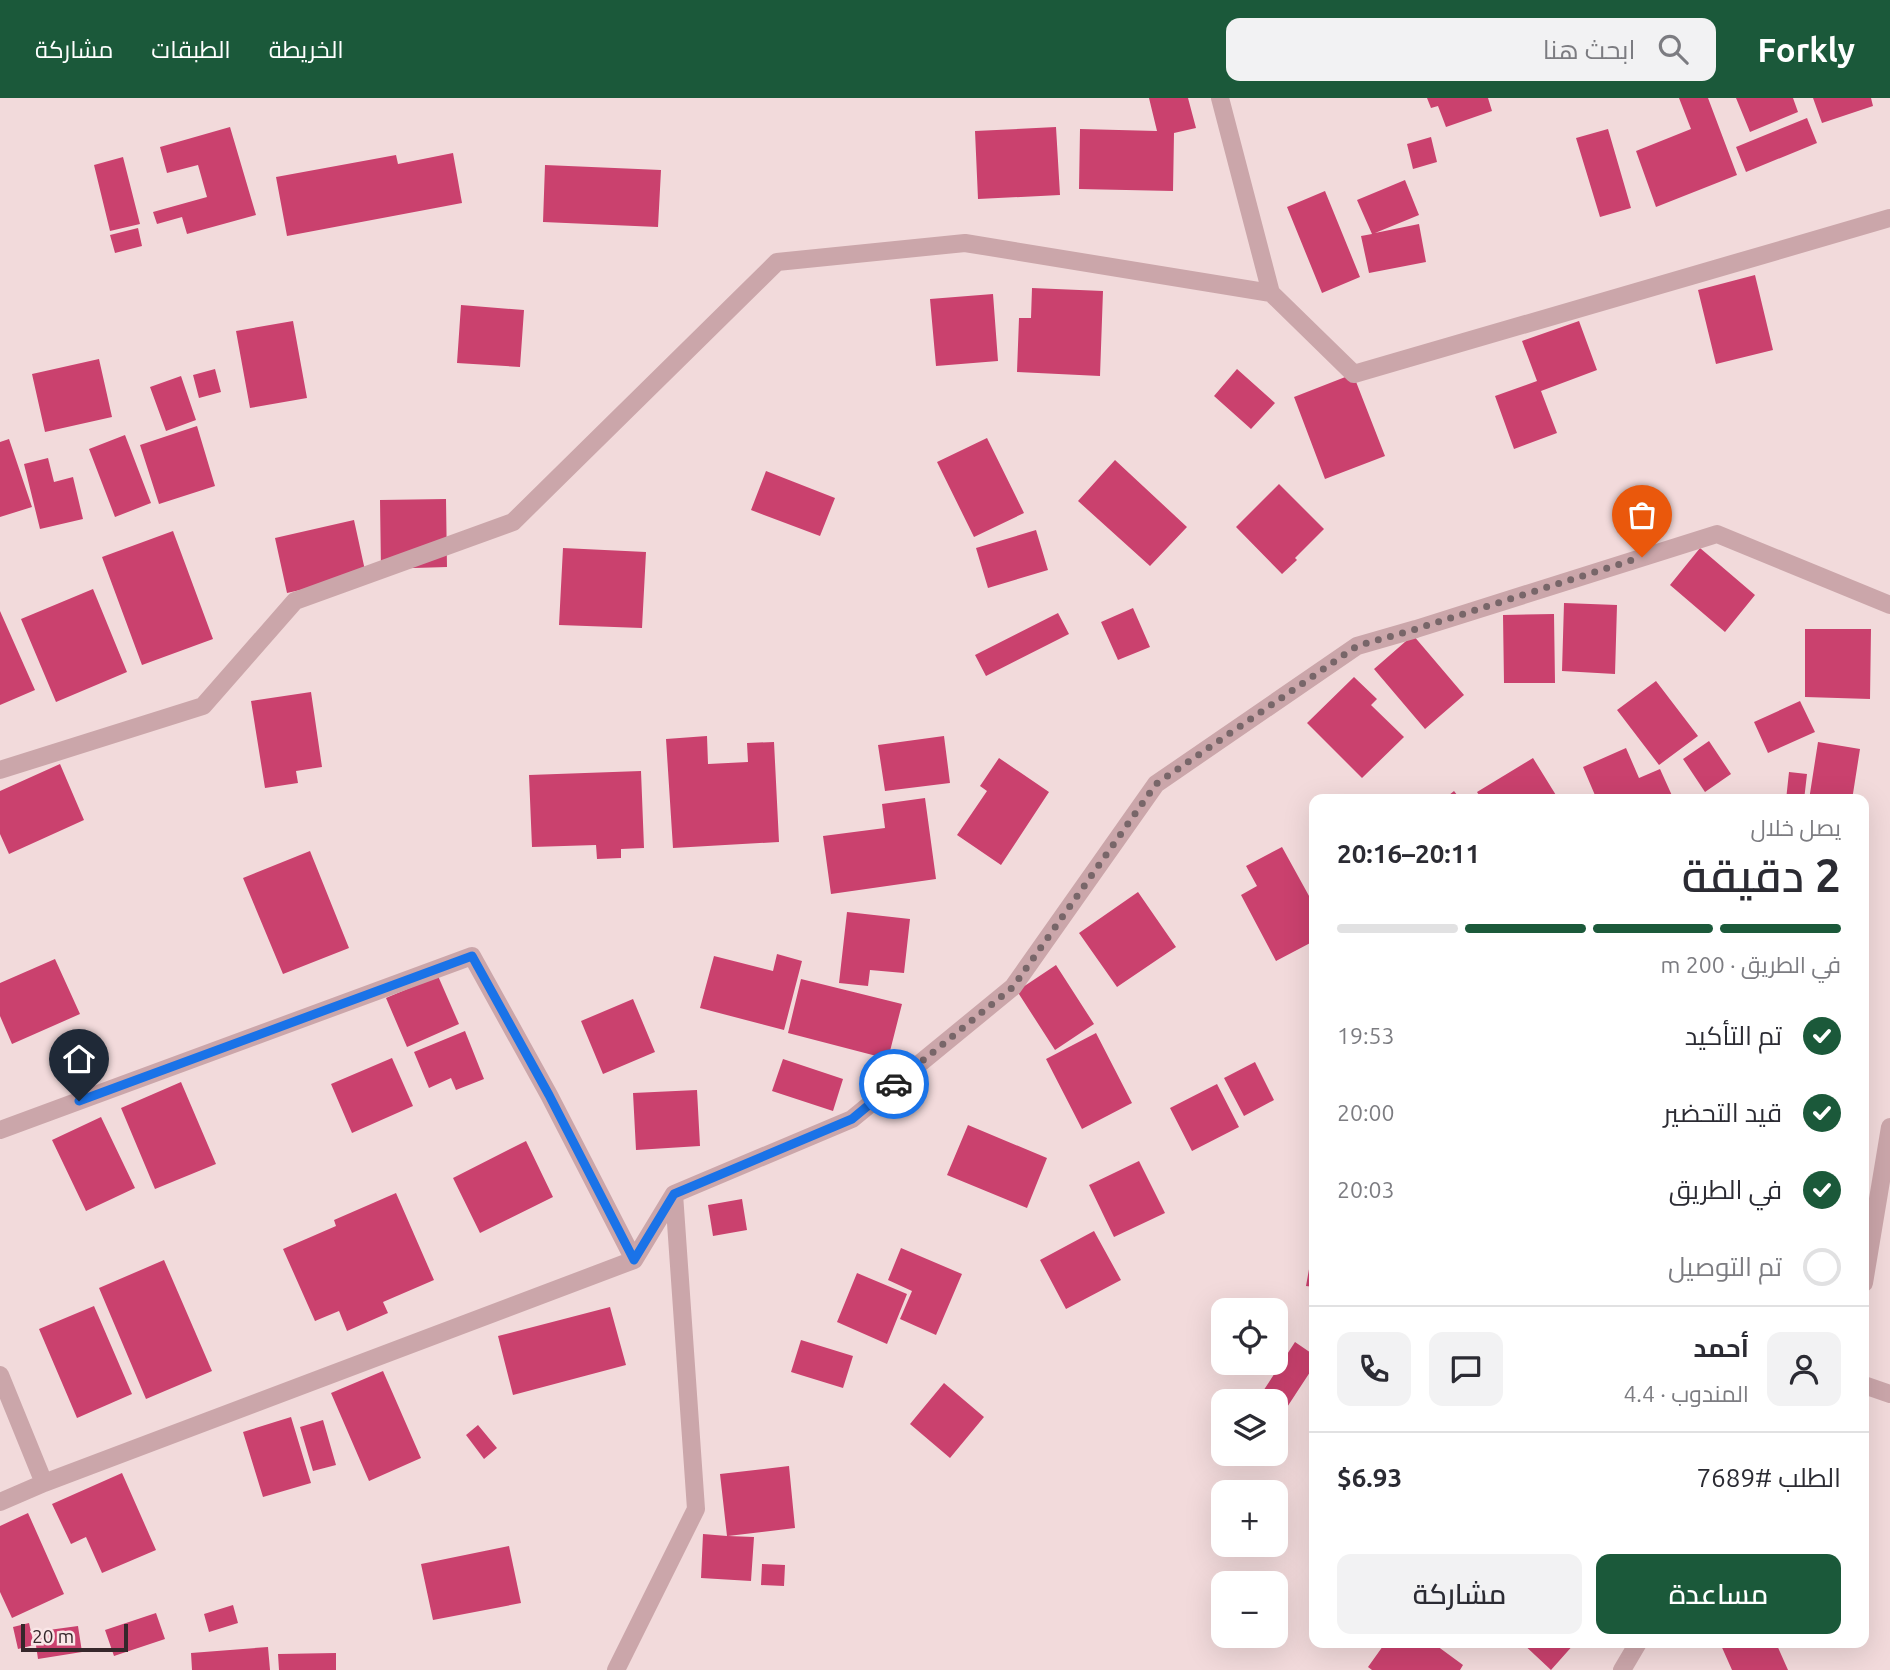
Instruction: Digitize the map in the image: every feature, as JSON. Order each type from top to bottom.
[{"type":"street","points":[[1220,98],[1271,293],[1354,374],[1890,218]]},
{"type":"street","points":[[0,770],[203,706],[295,601],[513,522],[776,262],[965,243],[1271,293]]},
{"type":"street","points":[[0,1502],[634,1260],[674,1194],[852,1119],[1013,987],[1156,784],[1357,646],[1717,534],[1890,605]]},
{"type":"street","points":[[0,1130],[472,956],[549,1095],[634,1260]]},
{"type":"street","points":[[1869,1253],[1890,1127]]},
{"type":"street","points":[[616,1670],[696,1509],[674,1194]]},
{"type":"street","points":[[0,1375],[44,1483]]},
{"type":"street","points":[[1869,1387],[1890,1394]]},
{"type":"street","points":[[1622,1670],[1636,1648]]},
{"type":"building","points":[[1149,98],[1188,98],[1196,128],[1174,133],[1173,191],[1079,189],[1080,129],[1157,131]]},
{"type":"building","points":[[1427,98],[1488,98],[1492,111],[1446,127],[1438,106],[1431,108]]},
{"type":"building","points":[[1679,98],[1708,98],[1737,175],[1656,207],[1636,151],[1691,129]]},
{"type":"building","points":[[1736,98],[1793,98],[1798,112],[1750,132]]},
{"type":"building","points":[[1813,98],[1871,98],[1873,106],[1822,123]]},
{"type":"building","points":[[1807,118],[1817,143],[1746,172],[1736,147]]},
{"type":"building","points":[[230,127],[256,215],[187,234],[182,217],[157,224],[153,212],[207,197],[198,165],[167,173],[160,147]]},
{"type":"building","points":[[1056,127],[1060,195],[978,199],[975,131]]},
{"type":"building","points":[[1608,129],[1631,208],[1600,217],[1576,138]]},
{"type":"building","points":[[1431,137],[1437,162],[1413,169],[1407,144]]},
{"type":"building","points":[[453,153],[462,203],[287,236],[276,177],[396,155],[398,164]]},
{"type":"building","points":[[123,157],[140,224],[110,231],[94,165]]},
{"type":"building","points":[[545,165],[661,170],[658,227],[543,222]]},
{"type":"building","points":[[1405,180],[1419,215],[1375,233],[1419,224],[1426,262],[1369,273],[1361,236],[1372,234],[1357,200]]},
{"type":"building","points":[[1325,191],[1360,277],[1322,293],[1287,207]]},
{"type":"building","points":[[138,228],[142,246],[115,253],[110,235]]},
{"type":"building","points":[[1755,275],[1773,350],[1716,364],[1698,290]]},
{"type":"building","points":[[1032,288],[1103,291],[1100,376],[1017,372],[1019,318],[1031,318]]},
{"type":"building","points":[[993,294],[998,361],[936,366],[930,299]]},
{"type":"building","points":[[461,305],[524,310],[520,367],[457,363]]},
{"type":"building","points":[[293,321],[307,398],[250,408],[236,331]]},
{"type":"building","points":[[1579,321],[1597,370],[1541,391],[1557,433],[1514,449],[1495,396],[1537,381],[1522,341]]},
{"type":"building","points":[[99,359],[112,417],[45,432],[32,374]]},
{"type":"building","points":[[215,369],[221,392],[199,398],[193,375]]},
{"type":"building","points":[[1237,369],[1275,403],[1251,429],[1214,396]]},
{"type":"building","points":[[1353,374],[1385,456],[1325,479],[1294,397]]},
{"type":"building","points":[[181,376],[196,420],[166,431],[150,387]]},
{"type":"building","points":[[197,426],[215,486],[159,504],[140,445]]},
{"type":"building","points":[[125,435],[151,503],[115,517],[89,449]]},
{"type":"building","points":[[987,438],[1024,513],[974,537],[937,462]]},
{"type":"building","points":[[9,439],[32,507],[0,517],[0,442]]},
{"type":"building","points":[[48,458],[54,482],[73,477],[83,519],[40,529],[24,464]]},
{"type":"building","points":[[1115,460],[1187,527],[1150,566],[1078,501]]},
{"type":"building","points":[[766,471],[835,498],[820,536],[751,510]]},
{"type":"building","points":[[1279,484],[1324,529],[1282,574],[1236,527]]},
{"type":"building","points":[[446,499],[447,567],[381,569],[380,500]]},
{"type":"building","points":[[354,520],[366,575],[287,593],[275,538]]},
{"type":"building","points":[[1036,530],[1048,570],[988,588],[976,548]]},
{"type":"building","points":[[173,531],[213,639],[142,665],[102,557]]},
{"type":"building","points":[[563,548],[646,552],[642,628],[559,625]]},
{"type":"building","points":[[1700,548],[1755,595],[1725,632],[1670,585]]},
{"type":"building","points":[[93,589],[127,672],[56,702],[21,619]]},
{"type":"building","points":[[1564,603],[1617,605],[1615,674],[1562,671]]},
{"type":"building","points":[[1133,608],[1150,647],[1118,660],[1101,622]]},
{"type":"building","points":[[0,611],[35,690],[0,705]]},
{"type":"building","points":[[1058,613],[1069,634],[986,676],[975,655]]},
{"type":"building","points":[[1554,614],[1555,683],[1504,683],[1503,615]]},
{"type":"building","points":[[1805,629],[1871,629],[1870,699],[1805,697]]},
{"type":"building","points":[[1413,635],[1464,695],[1425,729],[1374,669]]},
{"type":"building","points":[[1354,677],[1377,699],[1371,705],[1404,737],[1362,778],[1307,723]]},
{"type":"building","points":[[1656,681],[1698,736],[1659,765],[1617,710]]},
{"type":"building","points":[[311,692],[322,767],[296,771],[298,783],[265,788],[251,701]]},
{"type":"building","points":[[1800,701],[1815,732],[1768,753],[1754,722]]},
{"type":"building","points":[[707,736],[708,764],[748,762],[747,743],[774,742],[779,842],[673,848],[666,739]]},
{"type":"building","points":[[944,736],[950,783],[885,791],[878,745]]},
{"type":"building","points":[[1709,741],[1731,774],[1705,792],[1683,759]]},
{"type":"building","points":[[1818,742],[1860,749],[1853,794],[1810,794]]},
{"type":"building","points":[[1626,748],[1639,778],[1660,769],[1671,794],[1594,794],[1583,767]]},
{"type":"building","points":[[999,758],[1049,792],[1001,865],[957,835],[987,791],[980,786]]},
{"type":"building","points":[[1533,758],[1555,794],[1478,794],[1477,792]]},
{"type":"building","points":[[60,764],[84,820],[9,854],[0,834],[0,791]]},
{"type":"building","points":[[641,771],[644,848],[621,849],[621,858],[597,859],[596,845],[532,847],[529,775]]},
{"type":"building","points":[[1789,772],[1807,774],[1805,794],[1787,794]]},
{"type":"building","points":[[925,798],[936,879],[831,894],[823,836],[885,828],[882,804]]},
{"type":"building","points":[[1282,847],[1309,896],[1309,944],[1276,961],[1241,895],[1257,886],[1246,866]]},
{"type":"building","points":[[310,851],[349,948],[283,974],[243,878]]},
{"type":"building","points":[[1138,892],[1176,947],[1117,987],[1079,933]]},
{"type":"building","points":[[847,912],[910,919],[904,973],[870,970],[868,986],[839,983]]},
{"type":"building","points":[[777,954],[802,961],[784,1030],[700,1008],[714,956],[773,971]]},
{"type":"building","points":[[55,959],[80,1014],[12,1044],[0,1016],[0,983]]},
{"type":"building","points":[[1056,965],[1094,1024],[1055,1050],[1017,991]]},
{"type":"building","points":[[438,976],[459,1024],[407,1047],[386,998]]},
{"type":"building","points":[[801,979],[902,1004],[888,1059],[788,1033]]},
{"type":"building","points":[[633,999],[655,1052],[603,1074],[581,1021]]},
{"type":"building","points":[[465,1031],[484,1079],[456,1090],[451,1078],[429,1088],[414,1052]]},
{"type":"building","points":[[1096,1033],[1132,1103],[1082,1129],[1046,1059]]},
{"type":"building","points":[[392,1058],[413,1106],[352,1133],[331,1084]]},
{"type":"building","points":[[783,1059],[843,1079],[833,1111],[772,1091]]},
{"type":"building","points":[[1255,1062],[1274,1100],[1244,1116],[1224,1078]]},
{"type":"building","points":[[181,1082],[216,1164],[155,1189],[121,1108]]},
{"type":"building","points":[[1217,1084],[1239,1127],[1192,1151],[1170,1108]]},
{"type":"building","points":[[697,1090],[700,1146],[636,1150],[633,1093]]},
{"type":"building","points":[[101,1117],[135,1188],[86,1211],[52,1140]]},
{"type":"building","points":[[968,1125],[1047,1158],[1027,1208],[947,1175]]},
{"type":"building","points":[[526,1141],[553,1197],[480,1233],[453,1178]]},
{"type":"building","points":[[1139,1161],[1165,1213],[1114,1237],[1089,1185]]},
{"type":"building","points":[[396,1193],[434,1280],[383,1302],[388,1313],[347,1331],[339,1311],[315,1321],[283,1249],[336,1226],[334,1220]]},
{"type":"building","points":[[742,1199],[747,1230],[713,1236],[708,1205]]},
{"type":"building","points":[[1094,1231],[1121,1280],[1066,1309],[1040,1260]]},
{"type":"building","points":[[901,1248],[962,1274],[936,1335],[900,1319],[912,1291],[888,1280]]},
{"type":"building","points":[[164,1260],[212,1371],[146,1399],[99,1288]]},
{"type":"building","points":[[857,1273],[907,1294],[887,1344],[837,1322]]},
{"type":"building","points":[[94,1306],[132,1394],[77,1418],[39,1329]]},
{"type":"building","points":[[610,1307],[626,1365],[513,1395],[498,1336]]},
{"type":"building","points":[[801,1340],[853,1356],[843,1388],[791,1372]]},
{"type":"building","points":[[1295,1342],[1309,1352],[1309,1374],[1288,1406],[1288,1389],[1264,1389],[1274,1375],[1288,1375],[1288,1353]]},
{"type":"building","points":[[383,1371],[421,1458],[369,1481],[331,1393]]},
{"type":"building","points":[[944,1383],[984,1417],[950,1458],[910,1424]]},
{"type":"building","points":[[291,1417],[311,1483],[263,1497],[243,1432]]},
{"type":"building","points":[[323,1420],[336,1465],[313,1471],[300,1427]]},
{"type":"building","points":[[478,1425],[497,1448],[484,1459],[466,1435]]},
{"type":"building","points":[[789,1466],[795,1528],[728,1536],[754,1537],[751,1581],[701,1578],[703,1534],[727,1536],[720,1474]]},
{"type":"building","points":[[122,1473],[156,1550],[102,1573],[86,1537],[71,1544],[52,1504]]},
{"type":"building","points":[[28,1513],[64,1594],[12,1618],[0,1592],[0,1526]]},
{"type":"building","points":[[509,1546],[521,1603],[433,1620],[421,1564]]},
{"type":"building","points":[[762,1564],[785,1565],[784,1586],[761,1585]]},
{"type":"building","points":[[233,1605],[238,1623],[209,1632],[204,1614]]},
{"type":"building","points":[[156,1613],[165,1639],[114,1656],[105,1630]]},
{"type":"building","points":[[29,1623],[34,1645],[18,1649],[13,1627]]},
{"type":"building","points":[[78,1626],[82,1652],[38,1659],[34,1632]]},
{"type":"building","points":[[268,1647],[270,1670],[192,1670],[191,1653]]},
{"type":"building","points":[[1382,1648],[1440,1648],[1463,1665],[1460,1670],[1372,1670],[1368,1667]]},
{"type":"building","points":[[1527,1648],[1571,1648],[1551,1670]]},
{"type":"building","points":[[1722,1648],[1778,1648],[1788,1670],[1732,1670]]},
{"type":"building","points":[[336,1653],[336,1670],[279,1670],[278,1654]]},
{"type":"way so far","points":[[894,1084],[1013,987],[1156,784],[1357,646],[1642,557]]},
{"type":"route","points":[[79,1101],[472,956],[549,1095],[634,1260],[674,1194],[852,1119],[894,1084]]}]
